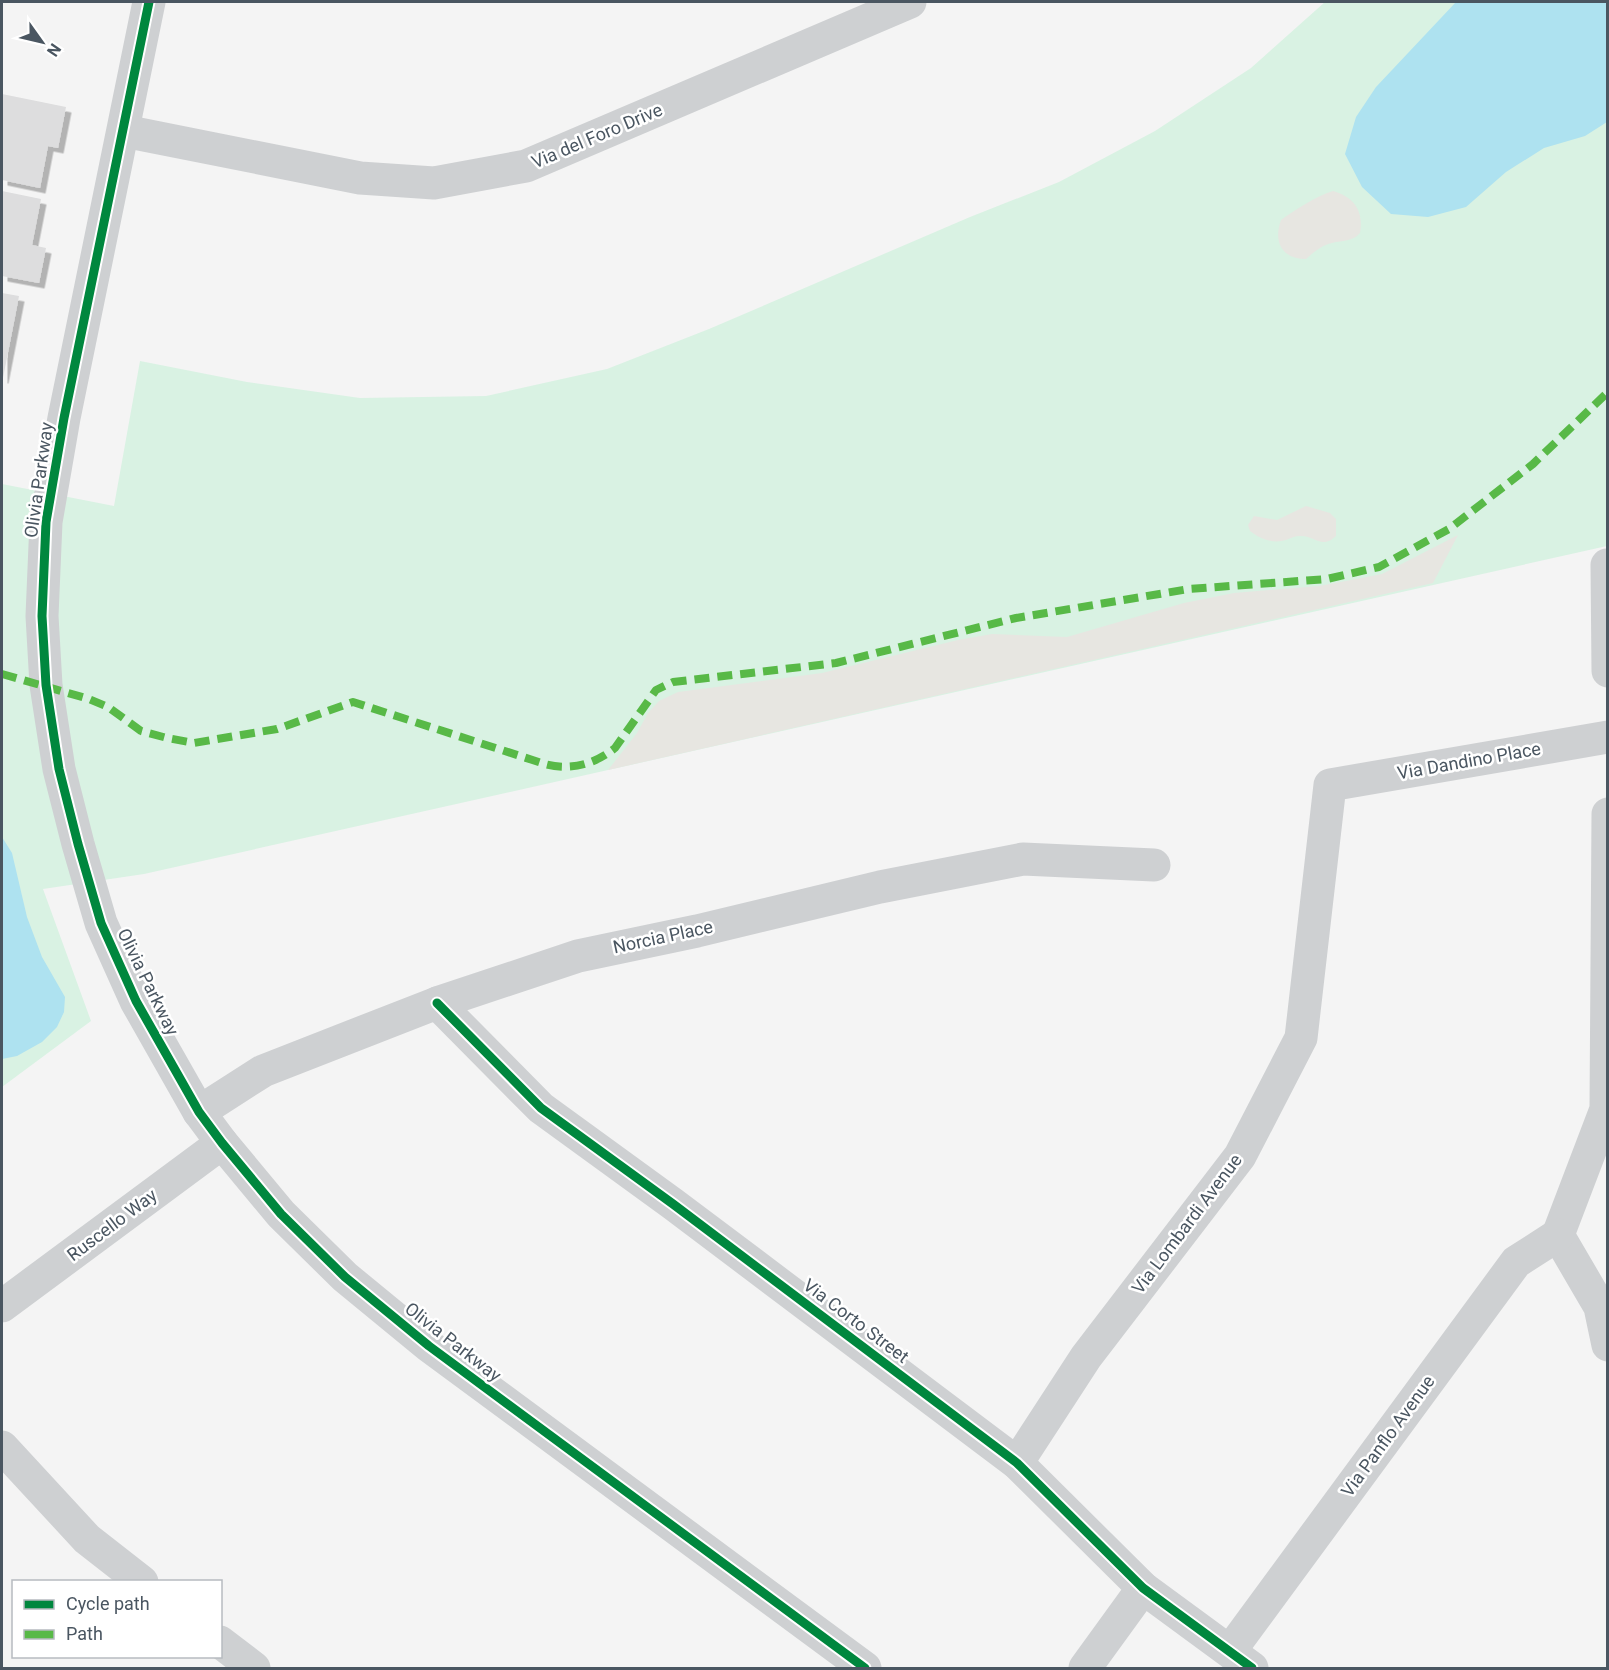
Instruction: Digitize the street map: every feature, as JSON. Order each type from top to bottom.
[{"type":"street","name":"Olivia Parkway","points":[[149,2],[64,418],[46,522],[42,616],[46,685],[59,769],[101,923],[136,1001],[199,1112],[281,1214],[345,1276],[429,1346],[865,1668]]},
{"type":"street","name":"Via del Foro Drive","points":[[124,131],[360,178],[434,183],[526,166],[898,4]]},
{"type":"street","points":[[1607,565],[1608,671]]},
{"type":"street","name":"Via Dandino Place","points":[[1330,785],[1608,736]]},
{"type":"street","name":"Via Lombardi Avenue","points":[[1017,1463],[1086,1357],[1240,1156],[1301,1038],[1330,785]]},
{"type":"street","points":[[1608,814],[1606,1109],[1558,1235],[1600,1307],[1608,1345]]},
{"type":"street","name":"Norcia Place","points":[[199,1112],[263,1071],[437,1003],[578,956],[697,931],[880,887],[1023,859],[1154,865]]},
{"type":"street","name":"Via Corto Street","points":[[437,1003],[541,1108],[673,1204],[1017,1463],[1143,1588],[1241,1660]]},
{"type":"street","name":"Ruscello Way","points":[[2,1306],[222,1143]]},
{"type":"street","name":"Via Panflo Avenue","points":[[1241,1660],[1516,1262],[1558,1235]]},
{"type":"street","points":[[2,1447],[87,1539],[141,1580]]},
{"type":"street","points":[[1085,1668],[1143,1588]]},
{"type":"street","points":[[222,1644],[254,1668]]},
{"type":"green space","points":[[1325,2],[1607,2],[1607,546],[144,874],[43,889],[91,1021],[2,1087],[2,484],[114,506],[140,361],[247,382],[360,398],[486,396],[607,369],[709,329],[970,217],[1059,182],[1155,131],[1251,68]]},
{"type":"sand","points":[[1333,191],[1347,197],[1356,206],[1360,218],[1360,233],[1351,239],[1325,245],[1306,259],[1291,256],[1285,252],[1278,235],[1281,220],[1313,200]]},
{"type":"sand","points":[[1306,506],[1330,513],[1336,519],[1336,536],[1326,542],[1305,536],[1272,541],[1250,531],[1248,525],[1254,516],[1277,520]]},
{"type":"sand","points":[[1458,535],[1433,583],[608,770],[637,733],[648,713],[659,701],[678,692],[822,673],[992,634],[1067,637],[1184,603],[1234,593],[1319,586],[1382,574]]},
{"type":"water","points":[[1456,2],[1607,2],[1607,122],[1585,136],[1544,148],[1506,172],[1466,207],[1428,217],[1391,214],[1362,187],[1345,154],[1356,117],[1376,87]]},
{"type":"water","points":[[2,837],[12,853],[27,917],[42,957],[65,997],[64,1012],[57,1027],[42,1042],[17,1056],[2,1059]]},
{"type":"building","points":[[2,94],[66,107],[58,148],[48,146],[40,188],[2,180]]},
{"type":"building","points":[[2,191],[41,199],[32,245],[46,248],[39,283],[2,276]]},
{"type":"building","points":[[2,293],[19,296],[3,378],[2,378]]},
{"type":"marked path","points":[[2,674],[89,699],[108,707],[141,731],[194,743],[277,729],[353,702],[545,764],[564,767],[582,765],[615,748],[656,690],[673,682],[836,663],[1016,618],[1189,589],[1327,579],[1379,567],[1449,529],[1533,464],[1608,392]]},
{"type":"cycle path","points":[[149,2],[64,418],[46,522],[42,616],[46,685],[59,769],[101,923],[136,1001],[199,1112],[281,1214],[345,1277],[429,1346],[865,1668]]},
{"type":"cycle path","points":[[437,1003],[541,1108],[673,1204],[1017,1463],[1143,1588],[1252,1668]]}]
